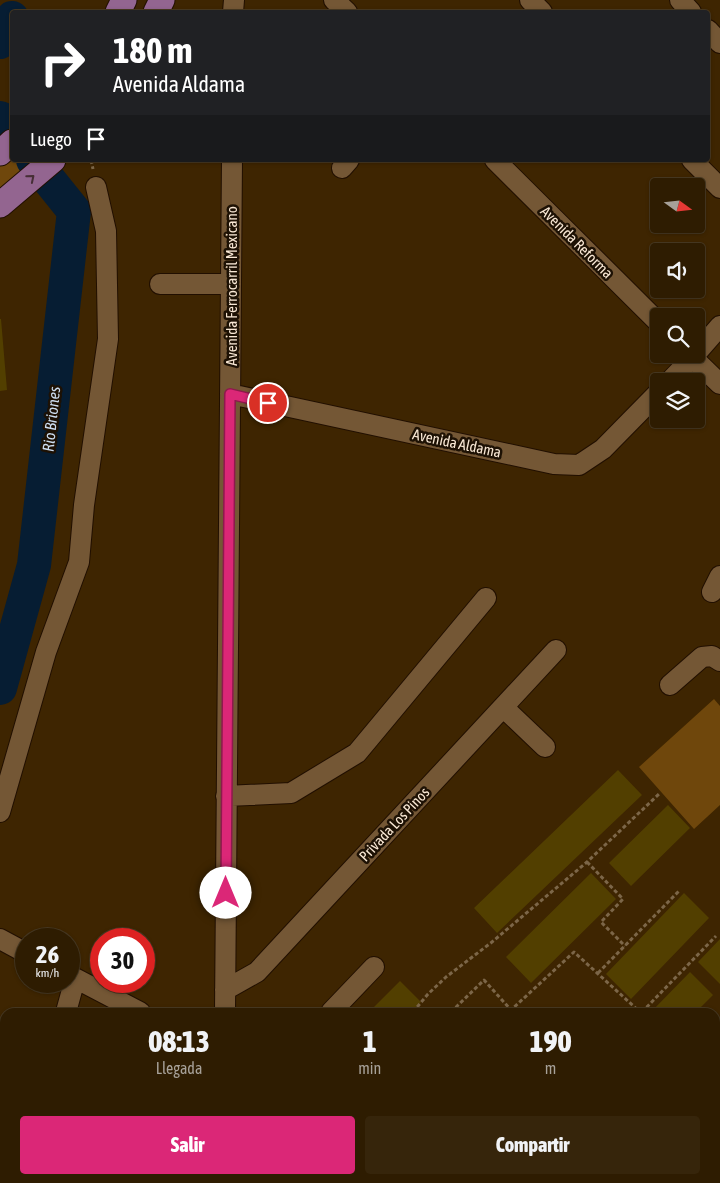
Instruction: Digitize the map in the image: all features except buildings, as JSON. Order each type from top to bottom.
[{"type":"main road","points":[[0,153],[10,144]]},
{"type":"main road","points":[[5,201],[51,162]]},
{"type":"street","points":[[334,0],[345,10]]},
{"type":"street","points":[[530,0],[540,10]]},
{"type":"street","points":[[680,0],[689,10]]},
{"type":"street","points":[[710,32],[720,43]]},
{"type":"street","name":"Avenida Ferrocarril Mexicano","points":[[225,1008],[232,162]]},
{"type":"street","name":"Avenida Reforma","points":[[497,162],[650,314]]},
{"type":"street","points":[[694,162],[720,188]]},
{"type":"street","points":[[0,812],[46,652],[79,562],[84,505],[108,339],[106,231],[96,187]]},
{"type":"street","points":[[160,284],[231,284]]},
{"type":"street","points":[[705,342],[720,326]]},
{"type":"street","points":[[677,373],[685,363]]},
{"type":"street","points":[[698,363],[720,384]]},
{"type":"street","name":"Avenida Aldama","points":[[230,394],[554,464],[579,465],[602,449],[650,401]]},
{"type":"street","points":[[226,796],[291,793],[357,753],[486,598]]},
{"type":"street","name":"Privada Los Pinos","points":[[225,990],[258,972],[556,650]]},
{"type":"street","points":[[670,685],[702,657],[712,656],[720,662]]},
{"type":"street","points":[[503,707],[545,747]]},
{"type":"street","points":[[0,939],[15,947]]},
{"type":"street","points":[[335,1008],[374,967]]},
{"type":"street","points":[[80,981],[132,1008]]},
{"type":"street","points":[[67,1008],[69,993]]},
{"type":"path","points":[[417,1008],[446,977],[492,942],[587,862],[659,794]]},
{"type":"path","points":[[587,862],[623,899],[601,922],[625,946]]},
{"type":"path","points":[[598,973],[680,890]]},
{"type":"path","points":[[645,1008],[716,936]]},
{"type":"path","points":[[512,1008],[574,952],[637,1008]]},
{"type":"path","points":[[455,1008],[484,980],[508,1008]]},
{"type":"shaded area","points":[[10,147],[10,162],[44,162],[0,203],[0,156]]},
{"type":"shaded area","points":[[714,699],[720,706],[720,805],[694,829],[639,767]]},
{"type":"waterway","name":"Rio Briones","points":[[0,42],[10,22]]},
{"type":"waterway","name":"Rio Briones","points":[[0,118],[10,131]]},
{"type":"waterway","name":"Rio Briones","points":[[0,688],[34,565],[74,211],[35,162]]},
{"type":"route","points":[[226,893],[230,394],[268,403]]}]
